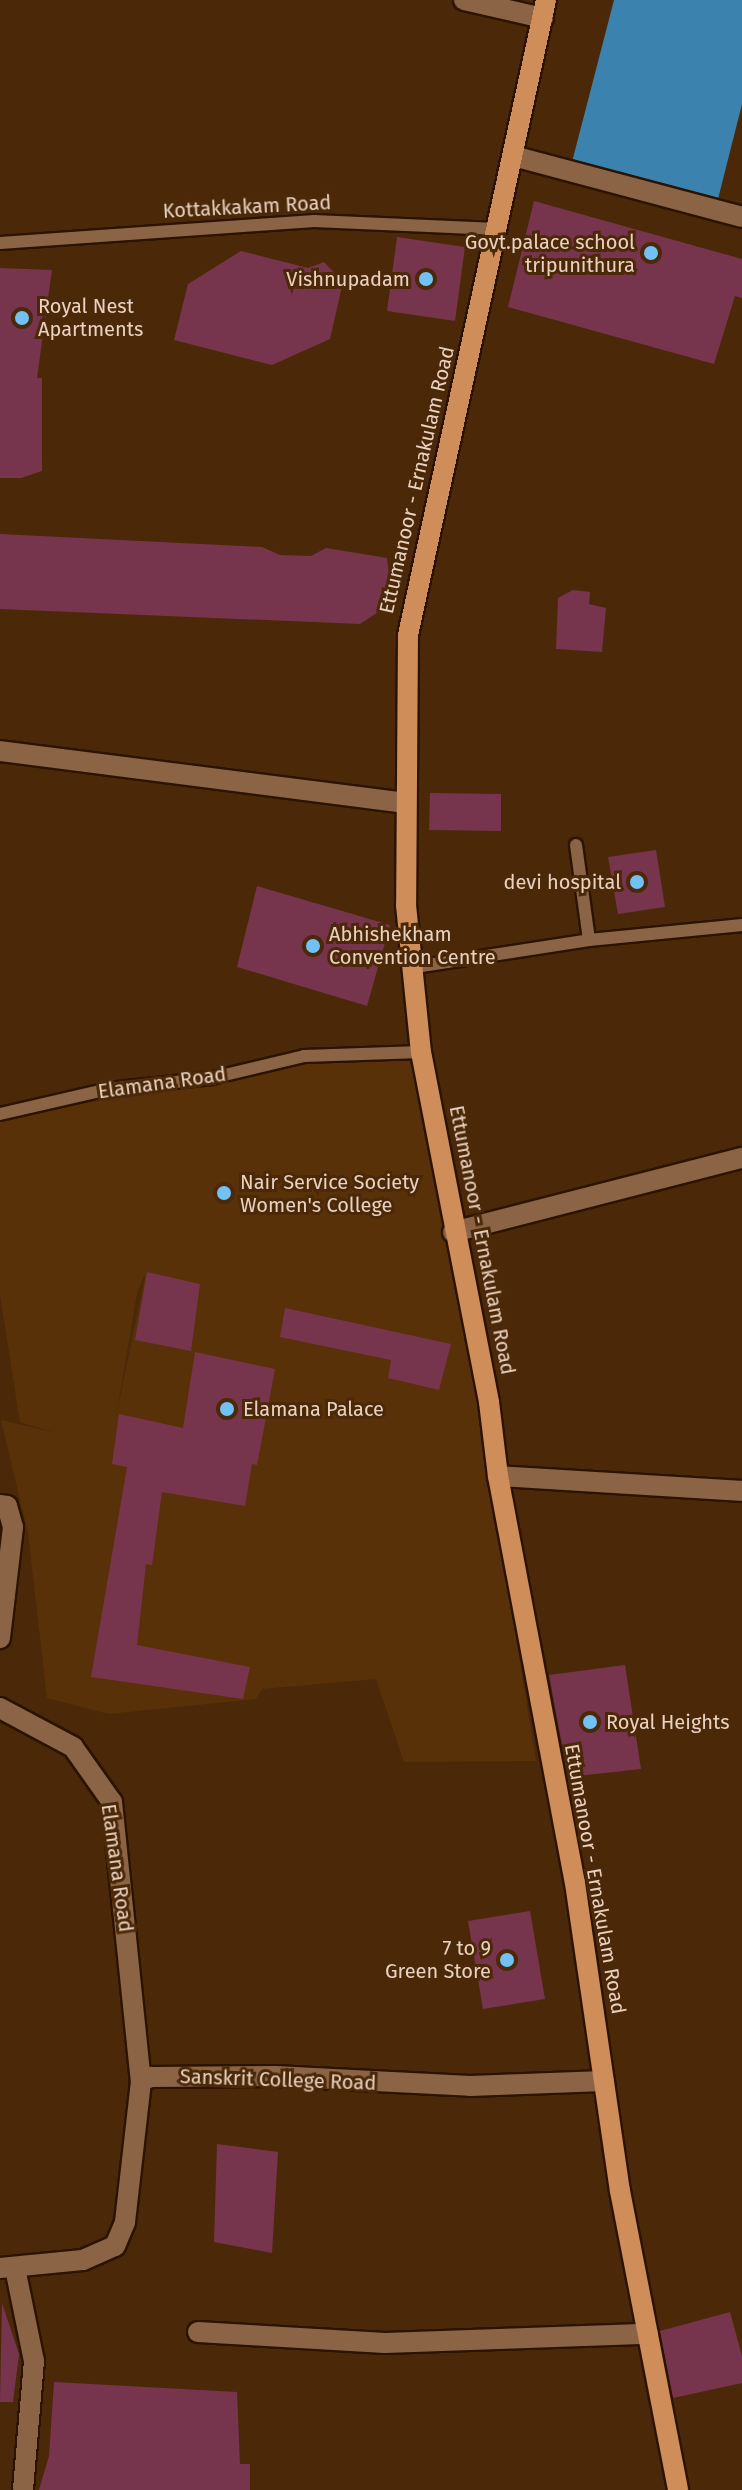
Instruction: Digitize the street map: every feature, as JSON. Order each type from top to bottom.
[{"type":"main road","name":"Ettumanoor - Ernakulam Road","points":[[544,9],[412,611],[405,680],[406,905],[415,967],[421,1052],[453,1232],[489,1402],[498,1476],[575,1883],[604,2081],[678,2490]]},
{"type":"street","points":[[464,0],[544,9]]},
{"type":"street","points":[[513,156],[742,217]]},
{"type":"street","points":[[0,751],[406,803]]},
{"type":"street","points":[[453,1232],[742,1158]]},
{"type":"street","points":[[498,1476],[742,1491]]},
{"type":"street","points":[[0,1505],[7,1506],[0,1638]]},
{"type":"street","name":"Elamana Road","points":[[0,1708],[73,1747],[112,1802],[141,2081]]},
{"type":"street","name":"Sanskrit College Road","points":[[141,2081],[275,2076],[537,2087],[604,2081]]},
{"type":"street","points":[[23,2490],[34,2361],[8,2268],[83,2260],[115,2246],[125,2222],[141,2081]]},
{"type":"street","points":[[198,2332],[385,2343],[648,2334]]},
{"type":"lane","name":"Kottakkakam Road","points":[[0,243],[314,221],[497,229]]},
{"type":"lane","points":[[576,845],[589,940]]},
{"type":"lane","points":[[415,967],[589,940],[742,925]]},
{"type":"lane","name":"Elamana Road","points":[[0,1114],[108,1089],[212,1078],[304,1056],[421,1052]]},
{"type":"shaded area","points":[[421,1052],[536,1761],[404,1762],[376,1679],[262,1689],[256,1699],[109,1714],[47,1698],[28,1533],[1,1420],[56,1433],[20,1422],[0,1295],[0,1114],[108,1089],[212,1078],[304,1056]],"holes":[[[145,1277],[117,1412],[137,1293]]]},
{"type":"water","points":[[614,0],[742,0],[742,104],[718,199],[572,162]]},
{"type":"building","points":[[534,201],[742,259],[742,298],[735,296],[714,364],[508,307]]},
{"type":"building","name":"Vishnupadam","points":[[397,237],[465,247],[455,321],[387,311]]},
{"type":"building","points":[[241,251],[308,268],[324,262],[343,282],[330,339],[272,365],[174,340],[188,284]]},
{"type":"building","points":[[0,268],[52,270],[37,378],[42,378],[42,471],[21,478],[0,478]]},
{"type":"building","points":[[0,534],[262,547],[280,555],[311,556],[326,548],[387,558],[392,603],[360,624],[0,609]]},
{"type":"building","points":[[573,590],[590,592],[589,604],[606,608],[602,652],[556,649],[558,598]]},
{"type":"building","points":[[430,793],[501,794],[501,831],[429,830]]},
{"type":"building","name":"devi hospital","points":[[656,850],[665,907],[618,914],[608,857]]},
{"type":"building","name":"Abhishekham Convention Centre","points":[[257,886],[390,925],[367,1006],[237,967]]},
{"type":"building","points":[[147,1272],[200,1284],[191,1351],[135,1340]]},
{"type":"building","points":[[285,1308],[451,1344],[439,1390],[388,1378],[391,1360],[280,1337]]},
{"type":"building","points":[[195,1352],[275,1369],[257,1465],[252,1464],[245,1506],[162,1492],[152,1565],[146,1564],[137,1645],[250,1667],[243,1699],[91,1677],[127,1467],[112,1464],[119,1414],[183,1428]]},
{"type":"building","name":"Royal Heights","points":[[625,1665],[641,1769],[568,1777],[549,1675]]},
{"type":"building","name":"7 to 9 Green Store","points":[[530,1911],[545,1999],[483,2009],[468,1921]]},
{"type":"building","points":[[217,2144],[278,2152],[272,2253],[214,2242]]},
{"type":"building","points":[[2,2303],[19,2354],[13,2402],[0,2402]]},
{"type":"building","points":[[730,2312],[742,2356],[742,2383],[673,2398],[660,2331]]},
{"type":"building","points":[[54,2382],[237,2392],[240,2464],[250,2464],[250,2490],[39,2490],[49,2456]]},
{"type":"place","name":"Govt.palace school tripunithura","points":[[651,253]]},
{"type":"place","name":"Vishnupadam","points":[[426,279]]},
{"type":"place","name":"Royal Nest Apartments","points":[[22,318]]},
{"type":"place","name":"devi hospital","points":[[637,882]]},
{"type":"place","name":"Abhishekham Convention Centre","points":[[313,946]]},
{"type":"place","name":"Nair Service Society Women's College","points":[[224,1193]]},
{"type":"place","name":"Elamana Palace","points":[[227,1409]]},
{"type":"place","name":"Royal Heights","points":[[590,1722]]},
{"type":"place","name":"7 to 9 Green Store","points":[[507,1960]]}]
